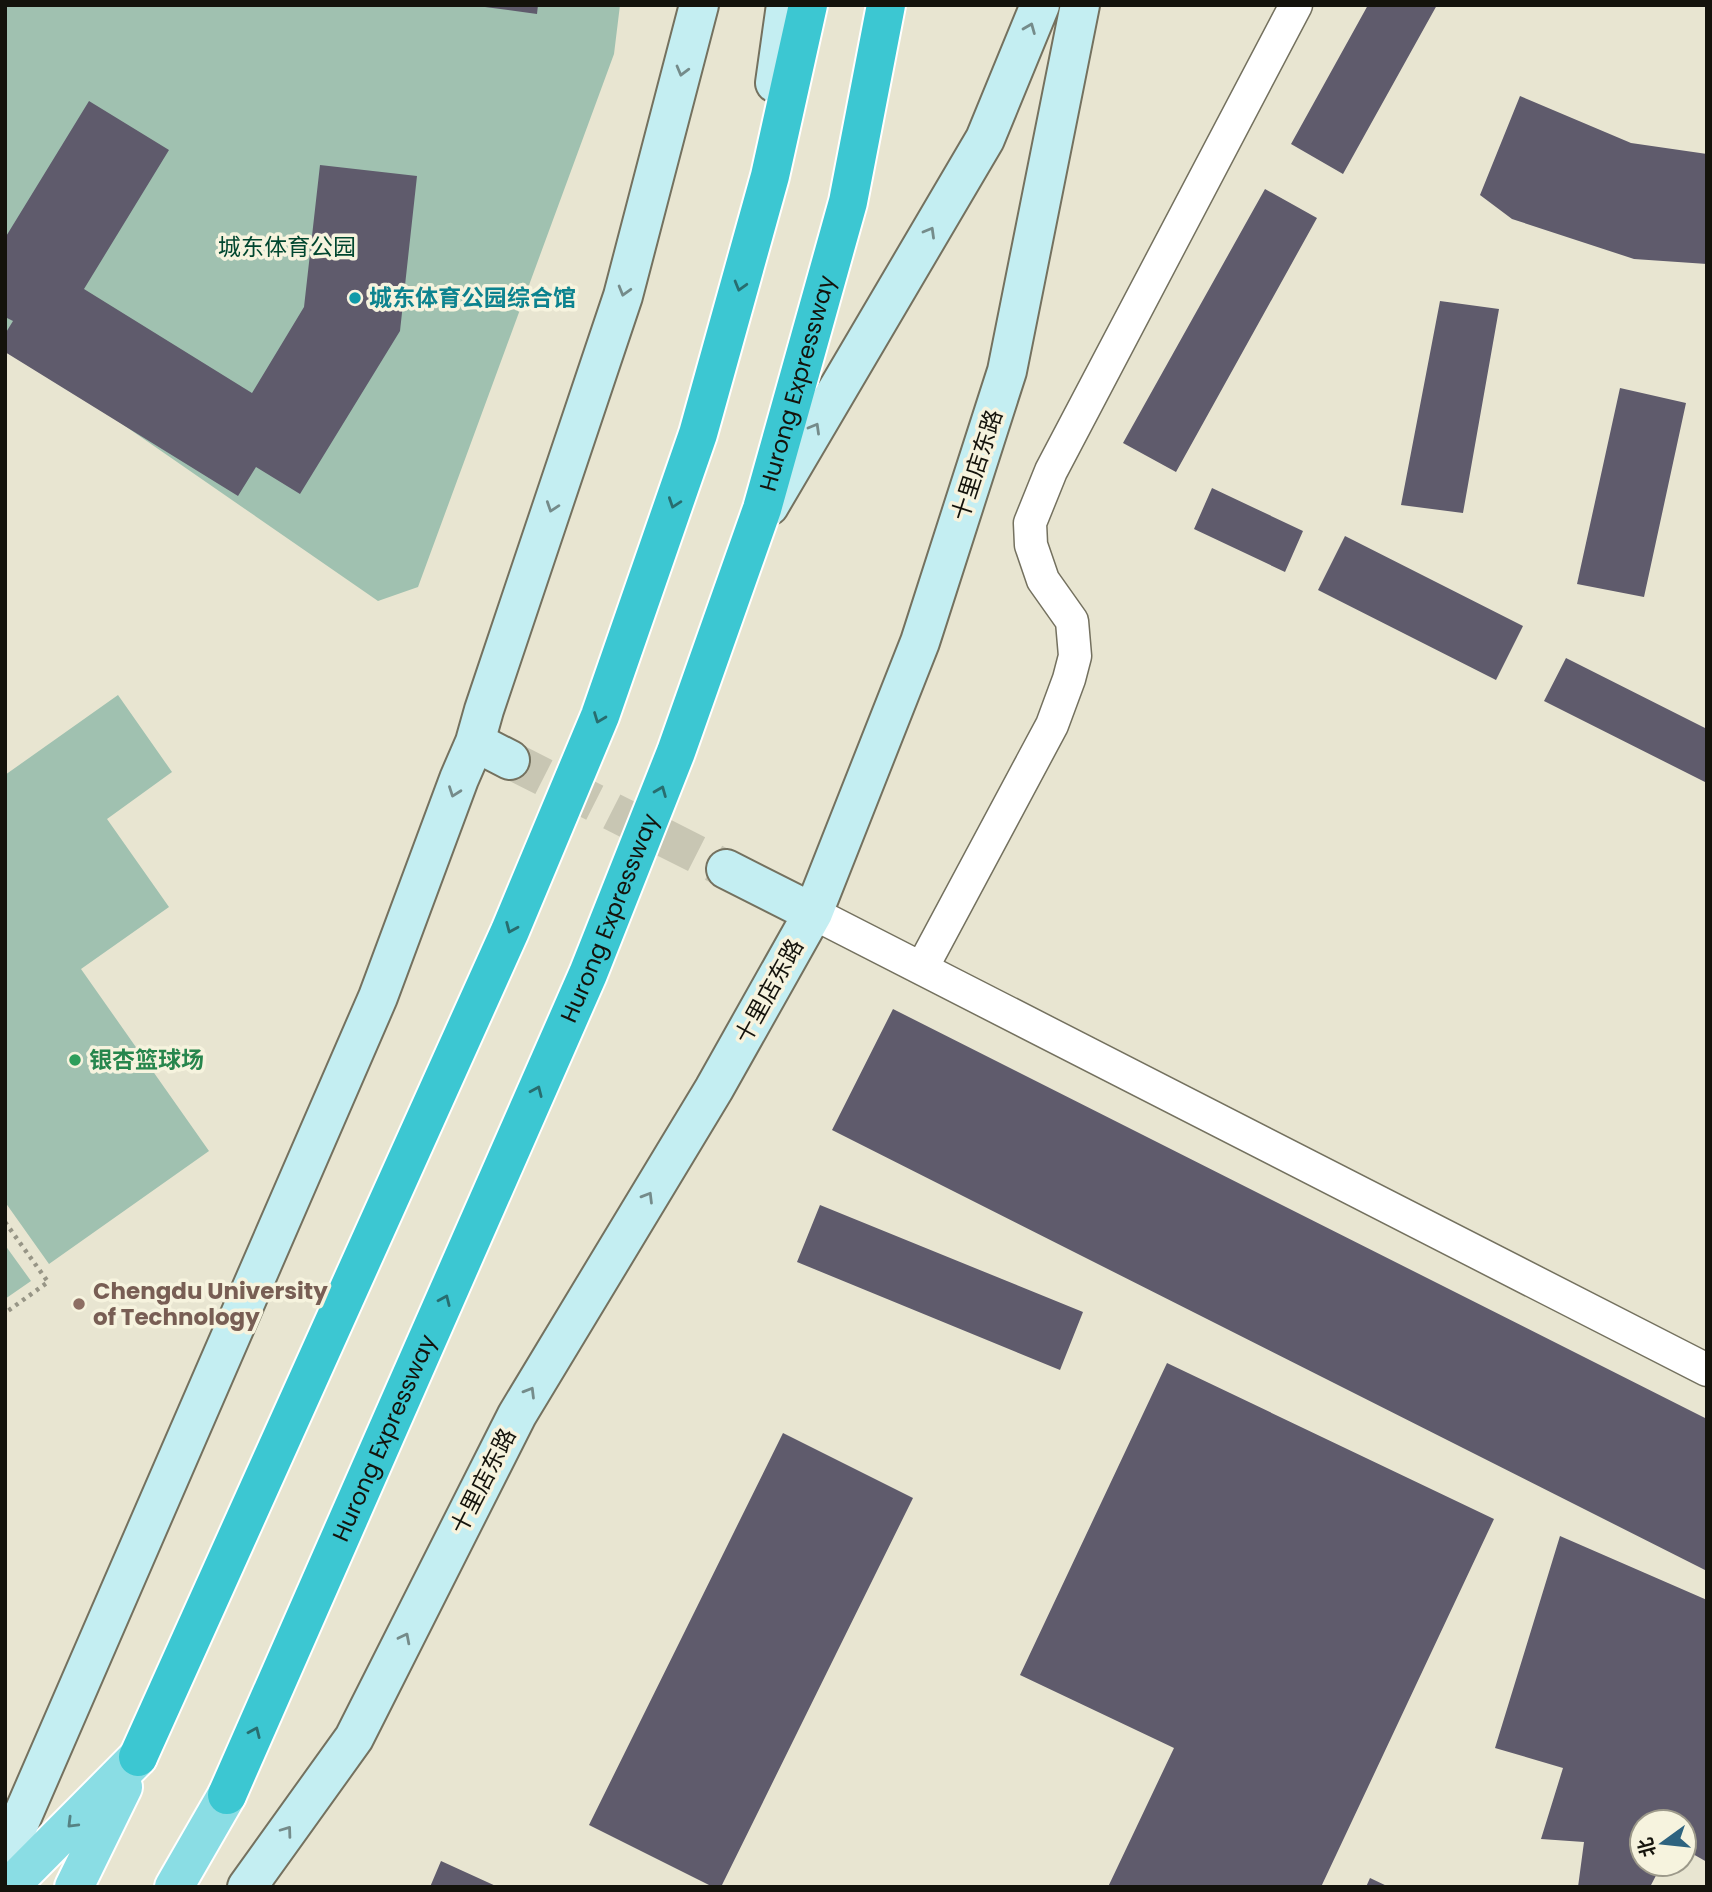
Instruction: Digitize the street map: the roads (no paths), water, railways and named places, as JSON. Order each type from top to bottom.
[{"type":"highway","points":[[138,1757],[510,931],[600,716],[698,434],[770,176],[808,5]]},
{"type":"highway","name":"Hurong Expressway","points":[[227,1795],[588,974],[676,752],[755,529],[848,202],[886,5]]},
{"type":"main road","points":[[9,1887],[138,1757]]},
{"type":"main road","points":[[74,1887],[138,1757]]},
{"type":"main road","points":[[174,1887],[227,1795]]},
{"type":"main road","points":[[205,1887],[227,1795]]},
{"type":"street","points":[[5,1856],[379,997],[475,742],[623,296],[699,5]]},
{"type":"street","points":[[755,232],[786,5]]},
{"type":"street","points":[[755,529],[985,139],[1040,5]]},
{"type":"street","name":"十里店东路","points":[[247,1887],[354,1738],[517,1415],[714,1089],[813,913],[920,642],[1007,371],[1080,5]]},
{"type":"street","points":[[922,968],[1052,724],[1075,656],[1072,621],[1043,580],[1031,545],[1030,523],[1058,459],[1296,5]]},
{"type":"street","points":[[475,742],[510,760]]},
{"type":"street","points":[[726,869],[1707,1370]]},
{"type":"tunnel","points":[[510,760],[726,869]]},
{"type":"place","name":"城东体育公园综合馆","points":[[355,298]]},
{"type":"place","name":"银杏篮球场","points":[[75,1060]]},
{"type":"place","name":"Chengdu University of Technology","points":[[79,1304]]},
{"type":"park label","name":"城东体育公园","points":[[287,247]]}]
